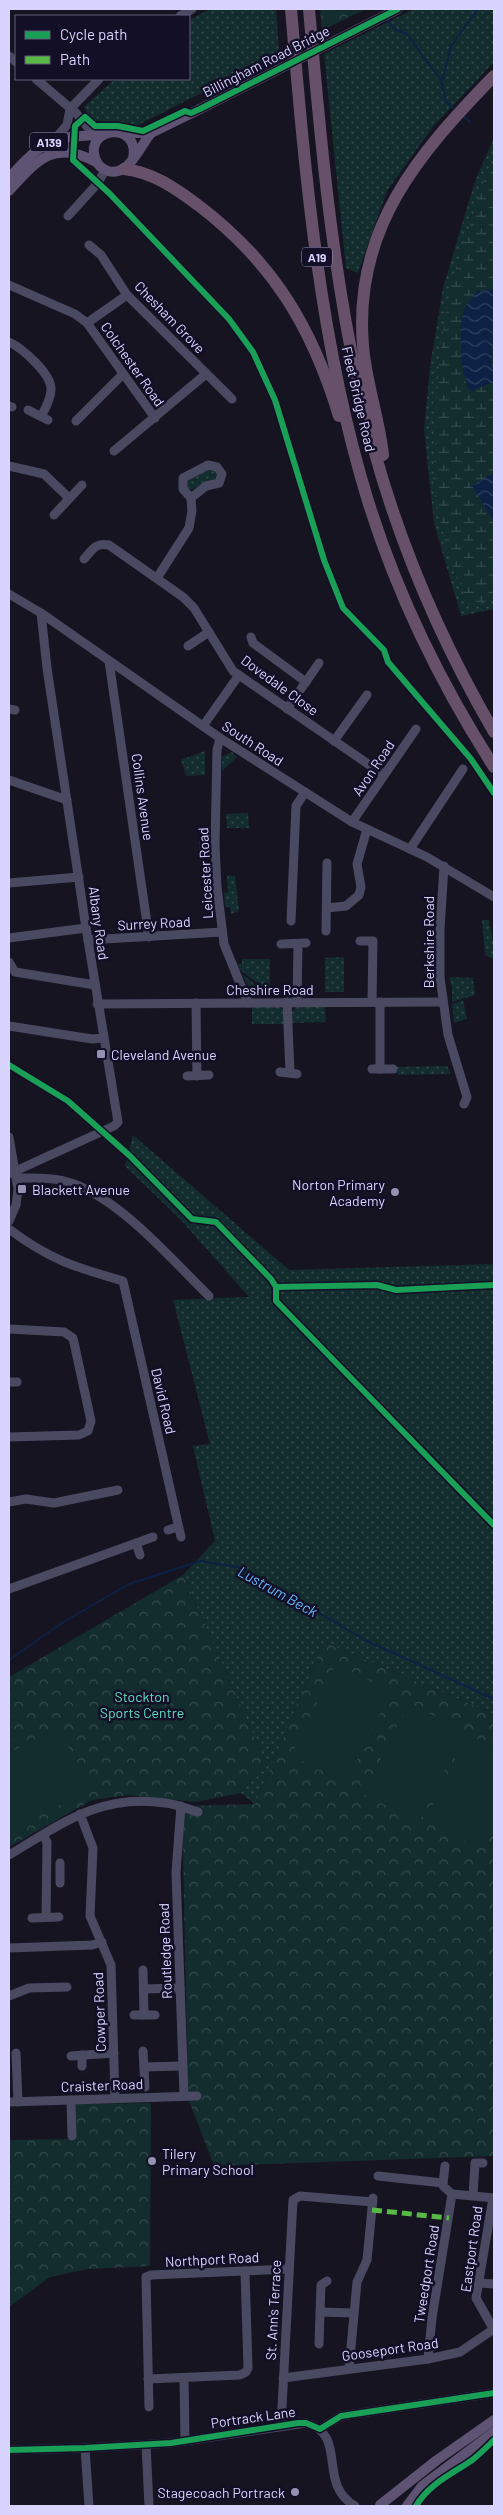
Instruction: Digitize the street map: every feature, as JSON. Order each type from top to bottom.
[{"type":"highway","name":"Fleet Bridge Road","points":[[291,9],[299,108],[321,282],[342,398],[368,501],[405,596],[443,679],[494,767]]},
{"type":"highway","name":"Fleet Bridge Road","points":[[309,9],[318,107],[341,294],[358,385],[387,491],[415,572],[434,618],[494,732]]},
{"type":"highway","name":"A19","points":[[387,491],[382,444],[363,346],[366,280],[372,252],[384,218],[400,187],[420,158],[451,120],[494,76]]},
{"type":"highway","points":[[128,164],[179,191],[223,224],[255,254],[282,289],[302,322],[316,351],[330,388],[350,454],[368,501]]},
{"type":"main road","name":"Billingham Road Bridge","points":[[151,134],[398,9]]},
{"type":"main road","name":"A139","points":[[9,178],[40,146],[56,138],[98,135],[116,131],[151,134]]},
{"type":"main road","points":[[106,170],[118,171],[128,164],[134,153],[131,141],[122,133]]},
{"type":"main road","name":"A139","points":[[128,164],[151,134]]},
{"type":"main road","points":[[96,162],[94,156],[98,135]]},
{"type":"main road","name":"A139","points":[[9,191],[38,162],[47,156],[60,152],[74,152],[96,162],[106,170]]},
{"type":"main road","points":[[379,2506],[437,2460],[494,2420]]},
{"type":"main road","points":[[407,2506],[422,2486],[494,2432]]},
{"type":"main road","points":[[379,2506],[392,2506]]},
{"type":"street","points":[[37,80],[76,113],[98,135]]},
{"type":"street","points":[[56,138],[67,125],[70,109],[99,80]]},
{"type":"street","points":[[68,216],[98,183],[106,170]]},
{"type":"street","name":"Chesham Grove","points":[[94,245],[127,295],[232,400]]},
{"type":"street","name":"Colchester Road","points":[[9,285],[75,314],[87,323],[154,418]]},
{"type":"street","points":[[87,323],[127,295]]},
{"type":"street","points":[[9,342],[21,349],[50,380],[52,392],[45,418],[28,410]]},
{"type":"street","points":[[76,421],[123,374]]},
{"type":"street","points":[[114,450],[206,374]]},
{"type":"street","points":[[157,578],[189,528],[192,511],[191,498],[182,489],[183,478],[208,465],[217,467],[222,474],[219,482],[206,486],[191,498]]},
{"type":"street","points":[[9,466],[44,474],[69,498]]},
{"type":"street","points":[[54,515],[82,485]]},
{"type":"street","name":"Dovedale Close","points":[[84,560],[95,546],[103,544],[109,546],[157,578],[183,597],[194,608],[233,671],[384,775]]},
{"type":"street","name":"South Road","points":[[9,594],[41,613],[220,738],[352,822],[444,866],[494,897]]},
{"type":"street","name":"Albany Road","points":[[13,1175],[114,1126],[118,1122],[97,1004],[47,668],[41,613]]},
{"type":"street","points":[[188,646],[209,632]]},
{"type":"street","points":[[250,637],[253,642],[306,682]]},
{"type":"street","name":"Collins Avenue","points":[[109,660],[150,937]]},
{"type":"street","points":[[287,709],[319,663]]},
{"type":"street","points":[[202,726],[239,675]]},
{"type":"street","points":[[334,741],[367,695]]},
{"type":"street","name":"Avon Road","points":[[352,822],[416,729]]},
{"type":"street","name":"Leicester Road","points":[[220,738],[217,750],[216,887],[222,932],[228,958],[248,1003]]},
{"type":"street","points":[[410,849],[453,775],[463,769]]},
{"type":"street","points":[[9,780],[67,800]]},
{"type":"street","points":[[292,922],[296,806],[305,792]]},
{"type":"street","points":[[326,908],[346,906],[359,895],[361,887],[356,864],[367,830]]},
{"type":"street","points":[[326,931],[327,864]]},
{"type":"street","name":"Berkshire Road","points":[[444,866],[440,950],[443,1002],[448,1035],[467,1097],[464,1104]]},
{"type":"street","points":[[9,883],[79,877]]},
{"type":"street","points":[[292,910],[303,910]]},
{"type":"street","points":[[9,938],[86,928]]},
{"type":"street","name":"Surrey Road","points":[[88,940],[222,932]]},
{"type":"street","points":[[360,941],[372,941],[376,1002],[376,1069],[393,1069]]},
{"type":"street","points":[[281,944],[302,943],[292,1002],[289,1073]]},
{"type":"street","points":[[9,962],[15,972],[95,985]]},
{"type":"street","name":"Cheshire Road","points":[[97,1004],[443,1002]]},
{"type":"street","points":[[196,1003],[197,1076]]},
{"type":"street","points":[[9,1026],[92,1039],[103,1038]]},
{"type":"street","points":[[187,1076],[209,1075]]},
{"type":"street","points":[[9,1137],[16,1205],[9,1221]]},
{"type":"street","points":[[13,1175],[53,1179],[75,1184],[85,1189],[129,1217],[209,1296]]},
{"type":"street","name":"David Road","points":[[9,1229],[35,1248],[69,1265],[123,1281],[181,1537]]},
{"type":"street","points":[[9,1328],[64,1332],[73,1338],[91,1421],[88,1431],[79,1435],[9,1437]]},
{"type":"street","points":[[9,1502],[26,1500],[54,1503],[118,1490]]},
{"type":"street","points":[[168,1530],[178,1527]]},
{"type":"street","points":[[9,1589],[153,1537]]},
{"type":"street","points":[[136,1543],[140,1555]]},
{"type":"street","points":[[9,1855],[80,1814],[97,1807],[122,1801],[153,1801],[181,1806],[198,1812]]},
{"type":"street","name":"Routledge Road","points":[[181,1806],[176,1861],[184,2096]]},
{"type":"street","name":"Cowper Road","points":[[80,1814],[93,1848],[90,1916],[112,1965],[115,2098]]},
{"type":"street","points":[[43,1835],[47,1842],[46,1917]]},
{"type":"street","points":[[46,1872],[60,1868],[60,1883]]},
{"type":"street","points":[[32,1918],[59,1917]]},
{"type":"street","points":[[9,1948],[92,1945],[102,1942]]},
{"type":"street","points":[[143,1970],[144,2015]]},
{"type":"street","points":[[9,1996],[29,1988],[67,1987]]},
{"type":"street","points":[[144,1989],[180,1988]]},
{"type":"street","points":[[134,2015],[155,2015]]},
{"type":"street","points":[[143,2051],[145,2087]]},
{"type":"street","points":[[14,2102],[13,2068],[16,2053]]},
{"type":"street","points":[[71,2056],[114,2053]]},
{"type":"street","points":[[82,2055],[82,2066]]},
{"type":"street","points":[[144,2067],[182,2066]]},
{"type":"street","name":"Craister Road","points":[[14,2102],[197,2096]]},
{"type":"street","points":[[70,2100],[72,2136]]},
{"type":"street","points":[[473,2196],[475,2163],[483,2163]]},
{"type":"street","points":[[445,2166],[443,2186],[452,2194],[493,2198]]},
{"type":"street","points":[[378,2176],[443,2183]]},
{"type":"street","name":"Tweedport Road","points":[[428,2359],[432,2318],[452,2194]]},
{"type":"street","name":"St. Ann's Terrace","points":[[281,2426],[282,2378],[295,2198],[373,2200],[367,2260],[358,2276],[353,2313]]},
{"type":"street","name":"Eastport Road","points":[[493,2198],[476,2298],[494,2329]]},
{"type":"street","name":"Northport Road","points":[[149,2407],[146,2278],[151,2275],[289,2269]]},
{"type":"street","points":[[148,2379],[240,2375],[246,2372],[248,2368],[245,2272]]},
{"type":"street","points":[[319,2344],[321,2285],[327,2281]]},
{"type":"street","points":[[479,2283],[494,2284]]},
{"type":"street","points":[[320,2312],[353,2313],[349,2369]]},
{"type":"street","name":"Gooseport Road","points":[[282,2378],[428,2359],[460,2352],[494,2329]]},
{"type":"street","points":[[184,2378],[185,2441]]},
{"type":"street","points":[[355,2506],[345,2500],[336,2486],[329,2440],[320,2429],[342,2416],[494,2393]]},
{"type":"street","name":"Portrack Lane","points":[[9,2450],[146,2445],[185,2441],[306,2422],[320,2429]]},
{"type":"street","points":[[146,2445],[148,2506]]},
{"type":"street","points":[[85,2448],[89,2506]]},
{"type":"green space","points":[[210,9],[276,9],[279,54],[136,126],[90,120],[84,107],[114,80],[190,80],[190,19]]},
{"type":"green space","points":[[320,9],[366,9],[322,30]]},
{"type":"green space","points":[[414,9],[494,9],[494,62],[432,128],[387,191],[358,273],[346,268],[324,54]]},
{"type":"green space","points":[[494,138],[494,609],[461,616],[434,523],[424,430],[430,366],[443,288],[475,181]]},
{"type":"green space","points":[[487,170],[494,177],[494,599],[469,606],[448,555],[433,487],[439,359],[450,288]]},
{"type":"green space","points":[[210,467],[218,471],[217,479],[205,482],[192,490],[188,489],[185,481]]},
{"type":"green space","points":[[205,751],[205,775],[186,776],[181,760]]},
{"type":"green space","points":[[232,752],[237,757],[222,771],[222,757]]},
{"type":"green space","points":[[248,813],[249,828],[227,828],[226,814]]},
{"type":"green space","points":[[199,838],[205,838],[205,843],[210,843],[210,854],[205,855],[205,860],[199,860]]},
{"type":"green space","points":[[227,875],[235,876],[239,911],[231,914],[230,907],[225,907],[224,893],[228,892]]},
{"type":"green space","points":[[482,920],[489,920],[494,946],[494,964],[493,959],[485,955]]},
{"type":"green space","points":[[344,957],[344,992],[325,992],[325,958]]},
{"type":"green space","points":[[242,959],[270,959],[270,993],[240,970],[237,964],[242,964]]},
{"type":"green space","points":[[242,974],[268,996],[262,996],[254,992],[248,986]]},
{"type":"green space","points":[[449,977],[473,978],[475,995],[452,1002],[452,987]]},
{"type":"green space","points":[[463,1000],[467,1019],[454,1023],[452,1004]]},
{"type":"green space","points":[[252,1007],[279,1007],[284,1010],[284,1024],[252,1024]]},
{"type":"green space","points":[[297,1007],[325,1007],[326,1022],[292,1023],[292,1011]]},
{"type":"green space","points":[[447,1066],[451,1074],[399,1075],[396,1073],[396,1067]]},
{"type":"green space","points":[[133,1135],[289,1270],[494,1264],[494,1714],[324,1642],[255,1804],[241,1793],[265,1761],[183,1575],[215,1541],[193,1446],[210,1444],[173,1300],[249,1297],[181,1220],[125,1166]]},
{"type":"green space","name":"Stockton Sports Centre","points":[[183,1575],[265,1761],[241,1793],[195,1802],[128,1795],[92,1800],[9,1847],[9,1677]]},
{"type":"green space","points":[[324,1642],[494,1714],[494,2156],[214,2166],[188,2098],[182,1806],[255,1804]]},
{"type":"green space","points":[[336,1664],[391,1691],[346,1782],[291,1756]]},
{"type":"green space","points":[[409,1703],[465,1731],[419,1822],[363,1794]]},
{"type":"green space","points":[[58,1727],[90,1789],[9,1831],[9,1753]]},
{"type":"green space","points":[[467,1734],[494,1747],[494,1818],[480,1848],[425,1821]]},
{"type":"green space","points":[[151,2103],[150,2266],[88,2269],[50,2277],[9,2307],[9,2140],[76,2139],[76,2104]]},
{"type":"water","points":[[494,289],[492,362],[494,382],[470,391],[462,363],[462,318],[464,310],[477,291]]},
{"type":"water","points":[[494,473],[494,522],[472,486]]},
{"type":"waterway","points":[[442,82],[451,46],[476,12],[476,9]]},
{"type":"waterway","points":[[386,18],[396,30],[407,34],[442,82],[446,102],[456,110]]},
{"type":"waterway","points":[[463,116],[470,122]]},
{"type":"waterway","name":"Lustrum Beck","points":[[9,1660],[62,1623],[129,1584],[200,1561],[243,1568],[365,1640],[494,1699]]},
{"type":"marked path","points":[[372,2210],[449,2218]]},
{"type":"cycle path","points":[[398,9],[200,109],[191,113],[185,111],[143,131],[118,126],[95,126],[85,117],[75,126],[73,160],[109,193],[229,319],[253,352],[275,400],[324,560],[343,608],[384,650],[388,662],[471,759],[494,793]]},
{"type":"cycle path","points":[[9,1065],[68,1101],[130,1156],[192,1219],[216,1222],[271,1279],[276,1287],[276,1301],[494,1525]]},
{"type":"cycle path","points":[[276,1287],[377,1285],[396,1290],[494,1285]]},
{"type":"cycle path","points":[[9,2450],[171,2443],[298,2423],[306,2423],[320,2429],[341,2416],[494,2393]]},
{"type":"cycle path","points":[[416,2506],[433,2486],[471,2461],[494,2440]]},
{"type":"place","name":"Cleveland Avenue","points":[[101,1054]]},
{"type":"place","name":"Blackett Avenue","points":[[22,1189]]},
{"type":"place","name":"Norton Primary Academy","points":[[395,1192]]},
{"type":"place","name":"Tilery Primary School","points":[[152,2161]]},
{"type":"place","name":"Stagecoach Portrack","points":[[295,2492]]}]
